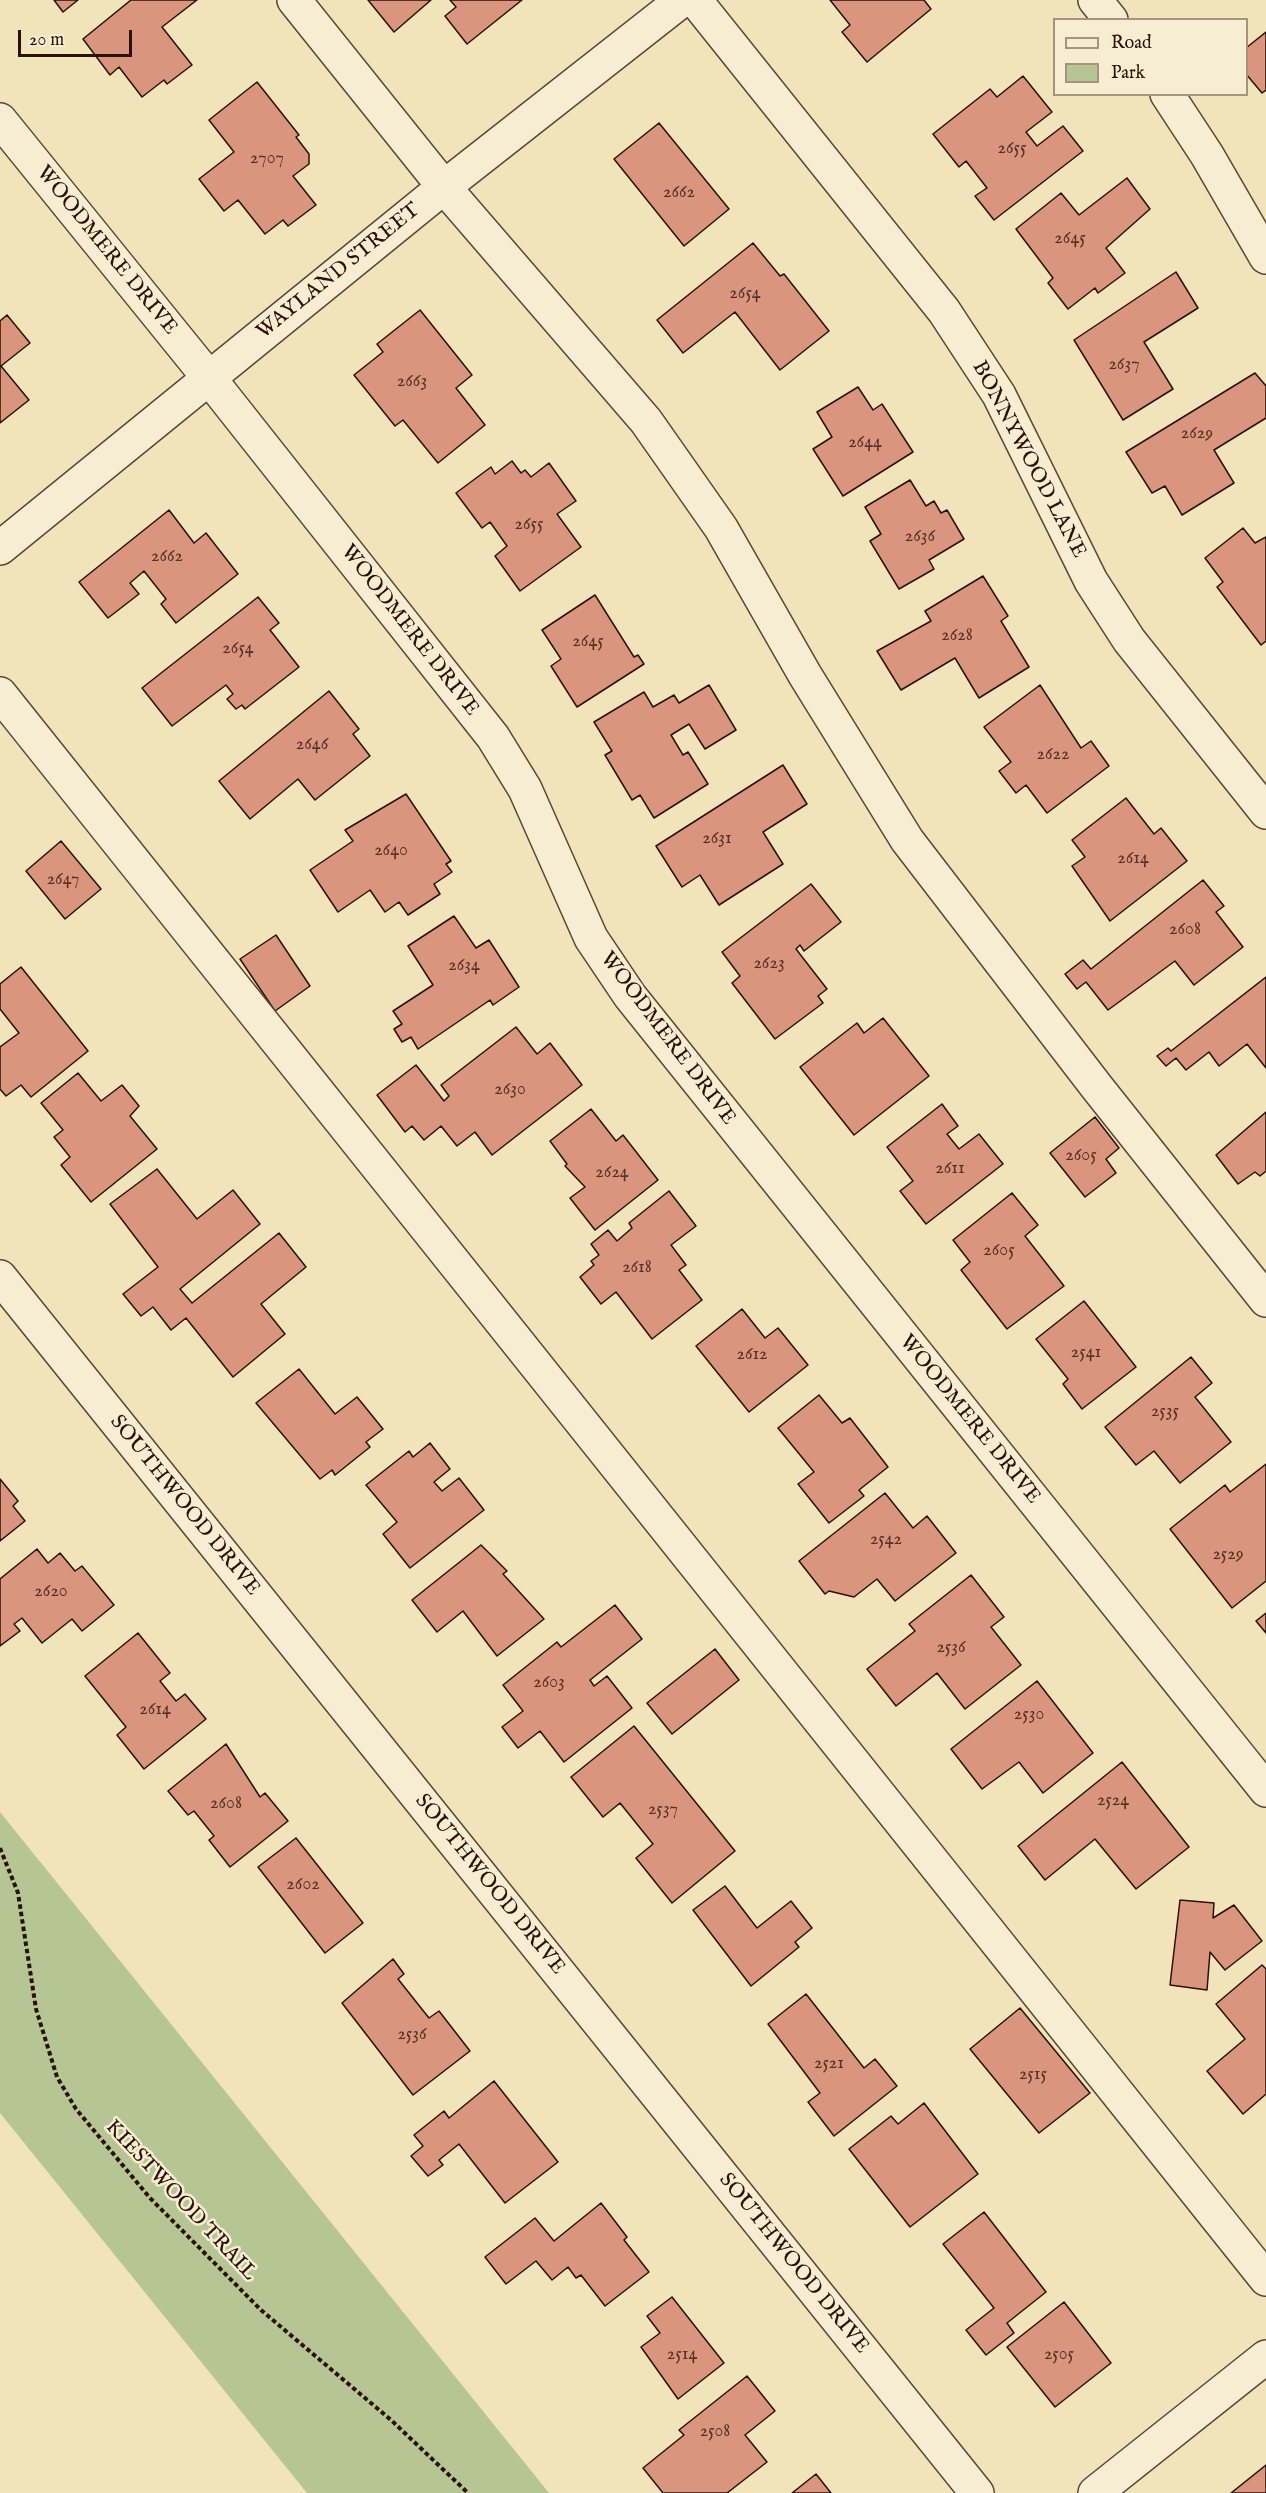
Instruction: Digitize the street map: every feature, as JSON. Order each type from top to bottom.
[{"type":"street","points":[[294,0],[444,188],[646,421],[721,528],[805,675],[907,840],[1096,1086],[1266,1300]]},
{"type":"street","name":"WAYLAND STREET","points":[[0,548],[444,188],[682,0]]},
{"type":"street","name":"BONNYWOOD LANE","points":[[695,0],[944,311],[999,395],[1097,591],[1129,640],[1266,812]]},
{"type":"street","points":[[1095,0],[1109,18]]},
{"type":"street","points":[[1168,96],[1207,155],[1266,257]]},
{"type":"street","name":"WOODMERE DRIVE","points":[[0,120],[209,378],[493,737],[525,789],[591,938],[630,996],[1266,1790]]},
{"type":"street","points":[[0,694],[1266,2279]]},
{"type":"street","name":"SOUTHWOOD DRIVE","points":[[0,1277],[977,2493]]},
{"type":"street","points":[[1095,2493],[1266,2357]]},
{"type":"path","name":"KIESTWOOD TRAIL","points":[[0,1848],[18,1893],[36,2009],[57,2077],[76,2109],[150,2198],[261,2310],[391,2420],[468,2493]]},
{"type":"green space","points":[[0,1812],[549,2493],[307,2493],[0,2113]]},
{"type":"building","points":[[54,0],[78,0],[63,12]]},
{"type":"building","points":[[131,0],[197,0],[162,27],[192,65],[167,84],[164,80],[142,97],[119,67],[110,75],[83,39]]},
{"type":"building","points":[[368,0],[431,0],[394,32]]},
{"type":"building","points":[[450,0],[522,0],[467,44],[445,16],[456,7]]},
{"type":"building","points":[[830,0],[924,0],[931,9],[867,62],[842,32],[850,25]]},
{"type":"building","points":[[1266,32],[1266,90],[1262,93],[1248,76],[1248,46]]},
{"type":"building","points":[[1023,76],[1052,112],[1026,132],[1037,146],[1063,126],[1083,151],[994,220],[975,196],[987,188],[966,161],[959,167],[933,134],[990,89],[997,97]]},
{"type":"building","points":[[257,82],[299,135],[296,137],[309,154],[309,164],[293,176],[316,205],[288,226],[283,220],[265,234],[238,200],[224,211],[199,179],[234,152],[209,120]]},
{"type":"building","points":[[659,123],[729,209],[684,246],[614,159]]},
{"type":"building","points":[[1127,178],[1150,209],[1106,248],[1125,273],[1098,293],[1095,288],[1068,309],[1048,283],[1053,278],[1016,229],[1061,193],[1079,215]]},
{"type":"building","points":[[753,243],[780,276],[784,274],[829,331],[780,370],[735,312],[683,353],[657,320]]},
{"type":"building","points":[[1176,272],[1198,308],[1144,342],[1173,389],[1123,420],[1074,340]]},
{"type":"building","points":[[420,310],[472,375],[456,388],[485,425],[438,463],[403,420],[395,426],[354,375],[383,352],[377,344]]},
{"type":"building","points":[[7,315],[30,343],[1,366],[29,400],[0,423],[0,321]]},
{"type":"building","points":[[1255,373],[1266,386],[1266,418],[1214,450],[1234,483],[1182,515],[1165,486],[1152,493],[1126,452]]},
{"type":"building","points":[[858,387],[873,410],[882,404],[913,452],[843,496],[813,449],[832,437],[817,412]]},
{"type":"building","points":[[512,461],[521,473],[525,470],[531,477],[549,463],[576,501],[557,514],[581,547],[520,591],[495,556],[507,546],[490,522],[482,528],[456,493],[491,467],[495,474]]},
{"type":"building","points":[[910,480],[926,506],[934,501],[941,513],[947,510],[964,539],[929,560],[934,569],[899,589],[870,541],[881,534],[865,507]]},
{"type":"building","points":[[169,510],[194,543],[206,533],[238,574],[176,623],[161,604],[166,599],[144,571],[130,583],[139,594],[108,618],[79,582]]},
{"type":"building","points":[[1243,528],[1255,543],[1266,537],[1266,641],[1261,645],[1217,587],[1223,582],[1205,558]]},
{"type":"building","points":[[983,576],[1008,616],[1001,621],[1029,667],[979,698],[955,658],[901,690],[877,651],[931,621],[925,611]]},
{"type":"building","points":[[595,595],[634,657],[638,655],[644,664],[577,707],[551,666],[561,659],[542,630]]},
{"type":"building","points":[[258,597],[279,623],[270,630],[299,667],[245,709],[242,705],[236,709],[227,699],[233,694],[226,685],[172,726],[142,688]]},
{"type":"building","points":[[709,685],[736,730],[705,749],[689,724],[671,735],[683,755],[688,752],[708,784],[654,818],[640,795],[632,800],[605,755],[612,751],[594,722],[644,692],[653,707],[674,695],[679,703]]},
{"type":"building","points":[[1040,685],[1081,748],[1091,741],[1109,766],[1047,813],[1026,785],[1016,793],[999,771],[1011,762],[984,727]]},
{"type":"building","points":[[329,691],[359,729],[353,734],[370,756],[315,800],[298,779],[250,819],[219,781]]},
{"type":"building","points":[[783,765],[807,804],[763,832],[783,864],[719,905],[700,875],[682,887],[656,846]]},
{"type":"building","points":[[406,794],[451,861],[446,864],[452,872],[434,884],[440,894],[408,915],[399,902],[385,912],[370,890],[338,912],[310,870],[353,841],[345,830]]},
{"type":"building","points":[[1126,798],[1154,834],[1161,828],[1187,861],[1110,921],[1072,866],[1085,857],[1072,840]]},
{"type":"building","points":[[61,841],[101,889],[65,919],[26,871]]},
{"type":"building","points":[[1203,880],[1224,906],[1216,912],[1243,947],[1194,985],[1175,961],[1108,1010],[1086,982],[1077,989],[1065,974],[1083,960],[1091,969]]},
{"type":"building","points":[[811,884],[841,922],[804,951],[800,945],[796,949],[827,989],[818,996],[823,1003],[775,1039],[732,983],[740,976],[722,952]]},
{"type":"building","points":[[454,916],[476,948],[489,940],[519,987],[493,1005],[490,1000],[418,1049],[411,1037],[402,1042],[394,1029],[402,1024],[393,1011],[433,985],[408,946]]},
{"type":"building","points":[[276,935],[310,986],[275,1011],[240,959]]},
{"type":"building","points":[[21,967],[88,1051],[31,1097],[21,1085],[6,1096],[0,1089],[0,1047],[19,1033],[0,1009],[0,984]]},
{"type":"building","points":[[1266,977],[1266,1068],[1247,1044],[1219,1066],[1209,1052],[1186,1070],[1176,1058],[1166,1066],[1157,1056],[1168,1048],[1171,1051]]},
{"type":"building","points":[[883,1018],[929,1076],[854,1135],[800,1067],[857,1023],[864,1033]]},
{"type":"building","points":[[516,1027],[537,1054],[550,1043],[582,1085],[492,1155],[475,1132],[457,1146],[441,1126],[424,1140],[412,1126],[405,1132],[377,1095],[416,1065],[444,1101],[449,1096],[441,1085]]},
{"type":"building","points":[[78,1073],[101,1101],[122,1085],[139,1106],[130,1116],[157,1149],[91,1202],[61,1165],[70,1157],[54,1137],[63,1130],[41,1103]]},
{"type":"building","points":[[942,1104],[958,1126],[947,1134],[959,1149],[979,1134],[1003,1164],[926,1224],[900,1191],[913,1181],[887,1147]]},
{"type":"building","points":[[591,1109],[616,1141],[623,1135],[658,1180],[595,1230],[570,1198],[585,1187],[565,1166],[567,1164],[550,1141]]},
{"type":"building","points":[[1266,1112],[1266,1171],[1260,1176],[1255,1172],[1238,1184],[1216,1155]]},
{"type":"building","points":[[1095,1117],[1119,1148],[1106,1159],[1116,1173],[1085,1197],[1050,1153]]},
{"type":"building","points":[[157,1169],[197,1219],[233,1190],[260,1224],[180,1289],[192,1303],[279,1233],[306,1267],[261,1304],[285,1334],[233,1377],[186,1318],[171,1330],[153,1307],[141,1316],[123,1294],[158,1267],[110,1204]]},
{"type":"building","points":[[669,1191],[696,1226],[671,1245],[686,1265],[679,1270],[702,1300],[652,1339],[616,1292],[601,1304],[580,1277],[594,1265],[591,1261],[599,1255],[591,1244],[608,1230],[617,1241],[632,1228],[629,1223]]},
{"type":"building","points":[[1012,1193],[1038,1225],[1025,1236],[1064,1286],[1007,1329],[961,1270],[970,1262],[953,1240]]},
{"type":"building","points":[[1084,1301],[1136,1367],[1082,1409],[1063,1384],[1068,1379],[1036,1339]]},
{"type":"building","points":[[742,1309],[765,1338],[778,1328],[808,1365],[749,1412],[696,1346]]},
{"type":"building","points":[[1191,1357],[1212,1383],[1195,1397],[1231,1442],[1180,1483],[1154,1451],[1136,1465],[1105,1427]]},
{"type":"building","points":[[299,1369],[335,1414],[357,1397],[383,1429],[366,1442],[370,1447],[335,1475],[332,1470],[320,1479],[256,1403]]},
{"type":"building","points":[[819,1395],[842,1423],[850,1418],[888,1467],[859,1490],[864,1496],[829,1523],[798,1484],[814,1472],[778,1428]]},
{"type":"building","points":[[430,1443],[450,1469],[434,1482],[442,1491],[459,1478],[484,1510],[410,1568],[383,1534],[397,1522],[366,1485],[409,1451],[413,1457]]},
{"type":"building","points":[[1266,1464],[1266,1581],[1232,1608],[1170,1529],[1225,1485],[1230,1492]]},
{"type":"building","points":[[0,1479],[18,1501],[13,1506],[25,1521],[0,1541]]},
{"type":"building","points":[[885,1493],[913,1528],[927,1516],[956,1553],[895,1601],[877,1579],[854,1597],[829,1591],[825,1594],[799,1561]]},
{"type":"building","points":[[481,1545],[507,1571],[503,1574],[544,1619],[497,1656],[463,1611],[437,1632],[412,1600]]},
{"type":"building","points":[[37,1549],[48,1563],[60,1553],[75,1571],[82,1566],[114,1605],[82,1631],[72,1619],[42,1643],[22,1618],[14,1624],[20,1631],[0,1646],[0,1579]]},
{"type":"building","points":[[971,1575],[1004,1617],[991,1627],[1021,1665],[965,1709],[937,1673],[896,1706],[867,1669],[915,1631],[909,1624]]},
{"type":"building","points":[[615,1605],[642,1639],[590,1680],[594,1686],[607,1676],[632,1708],[564,1762],[540,1731],[518,1748],[502,1727],[523,1711],[503,1685],[557,1642],[561,1647]]},
{"type":"building","points":[[1266,1613],[1266,1633],[1256,1621]]},
{"type":"building","points":[[138,1633],[170,1673],[160,1681],[176,1701],[185,1694],[206,1719],[144,1769],[117,1735],[126,1727],[85,1676]]},
{"type":"building","points":[[715,1649],[739,1680],[672,1734],[647,1703]]},
{"type":"building","points":[[1037,1681],[1093,1753],[1043,1793],[1019,1762],[982,1789],[951,1749]]},
{"type":"building","points":[[634,1726],[735,1851],[672,1903],[636,1858],[653,1844],[620,1803],[603,1817],[571,1777]]},
{"type":"building","points":[[226,1744],[260,1797],[265,1793],[288,1821],[230,1867],[209,1840],[214,1836],[194,1811],[188,1815],[168,1791]]},
{"type":"building","points":[[1122,1762],[1189,1847],[1136,1889],[1095,1839],[1045,1880],[1018,1846]]},
{"type":"building","points":[[296,1838],[363,1923],[325,1953],[258,1867]]},
{"type":"building","points":[[725,1886],[757,1928],[791,1901],[812,1928],[795,1942],[799,1947],[751,1986],[693,1910]]},
{"type":"building","points":[[1180,1900],[1214,1903],[1213,1918],[1234,1905],[1262,1941],[1225,1970],[1210,1952],[1207,1990],[1170,1985]]},
{"type":"building","points":[[393,1959],[404,1974],[398,1979],[429,2018],[439,2011],[470,2051],[413,2095],[342,2003]]},
{"type":"building","points":[[1262,1965],[1266,1969],[1266,2094],[1243,2114],[1207,2071],[1245,2039],[1216,2004]]},
{"type":"building","points":[[806,1994],[864,2068],[875,2059],[897,2086],[834,2136],[808,2102],[820,2093],[768,2024]]},
{"type":"building","points":[[1020,2008],[1090,2093],[1039,2133],[970,2049]]},
{"type":"building","points":[[494,2081],[558,2162],[505,2203],[459,2144],[439,2160],[443,2165],[428,2176],[411,2156],[423,2146],[414,2135],[444,2111],[449,2118]]},
{"type":"building","points":[[924,2103],[978,2174],[910,2227],[849,2149],[891,2116],[898,2124]]},
{"type":"building","points":[[601,2203],[627,2237],[624,2240],[649,2272],[605,2306],[581,2275],[576,2278],[568,2267],[552,2280],[536,2261],[506,2284],[485,2257],[535,2218],[554,2241]]},
{"type":"building","points":[[984,2212],[1046,2292],[1007,2323],[1014,2333],[986,2355],[966,2330],[994,2308],[943,2244]]},
{"type":"building","points":[[672,2297],[724,2363],[678,2399],[641,2347],[660,2333],[647,2316]]},
{"type":"building","points":[[1064,2302],[1111,2363],[1055,2407],[1007,2347]]},
{"type":"building","points":[[747,2376],[775,2411],[745,2435],[767,2462],[727,2493],[663,2493],[643,2468],[684,2435],[679,2430]]},
{"type":"building","points":[[1266,2465],[1266,2493],[1231,2493]]},
{"type":"building","points":[[816,2474],[831,2493],[792,2493]]}]
